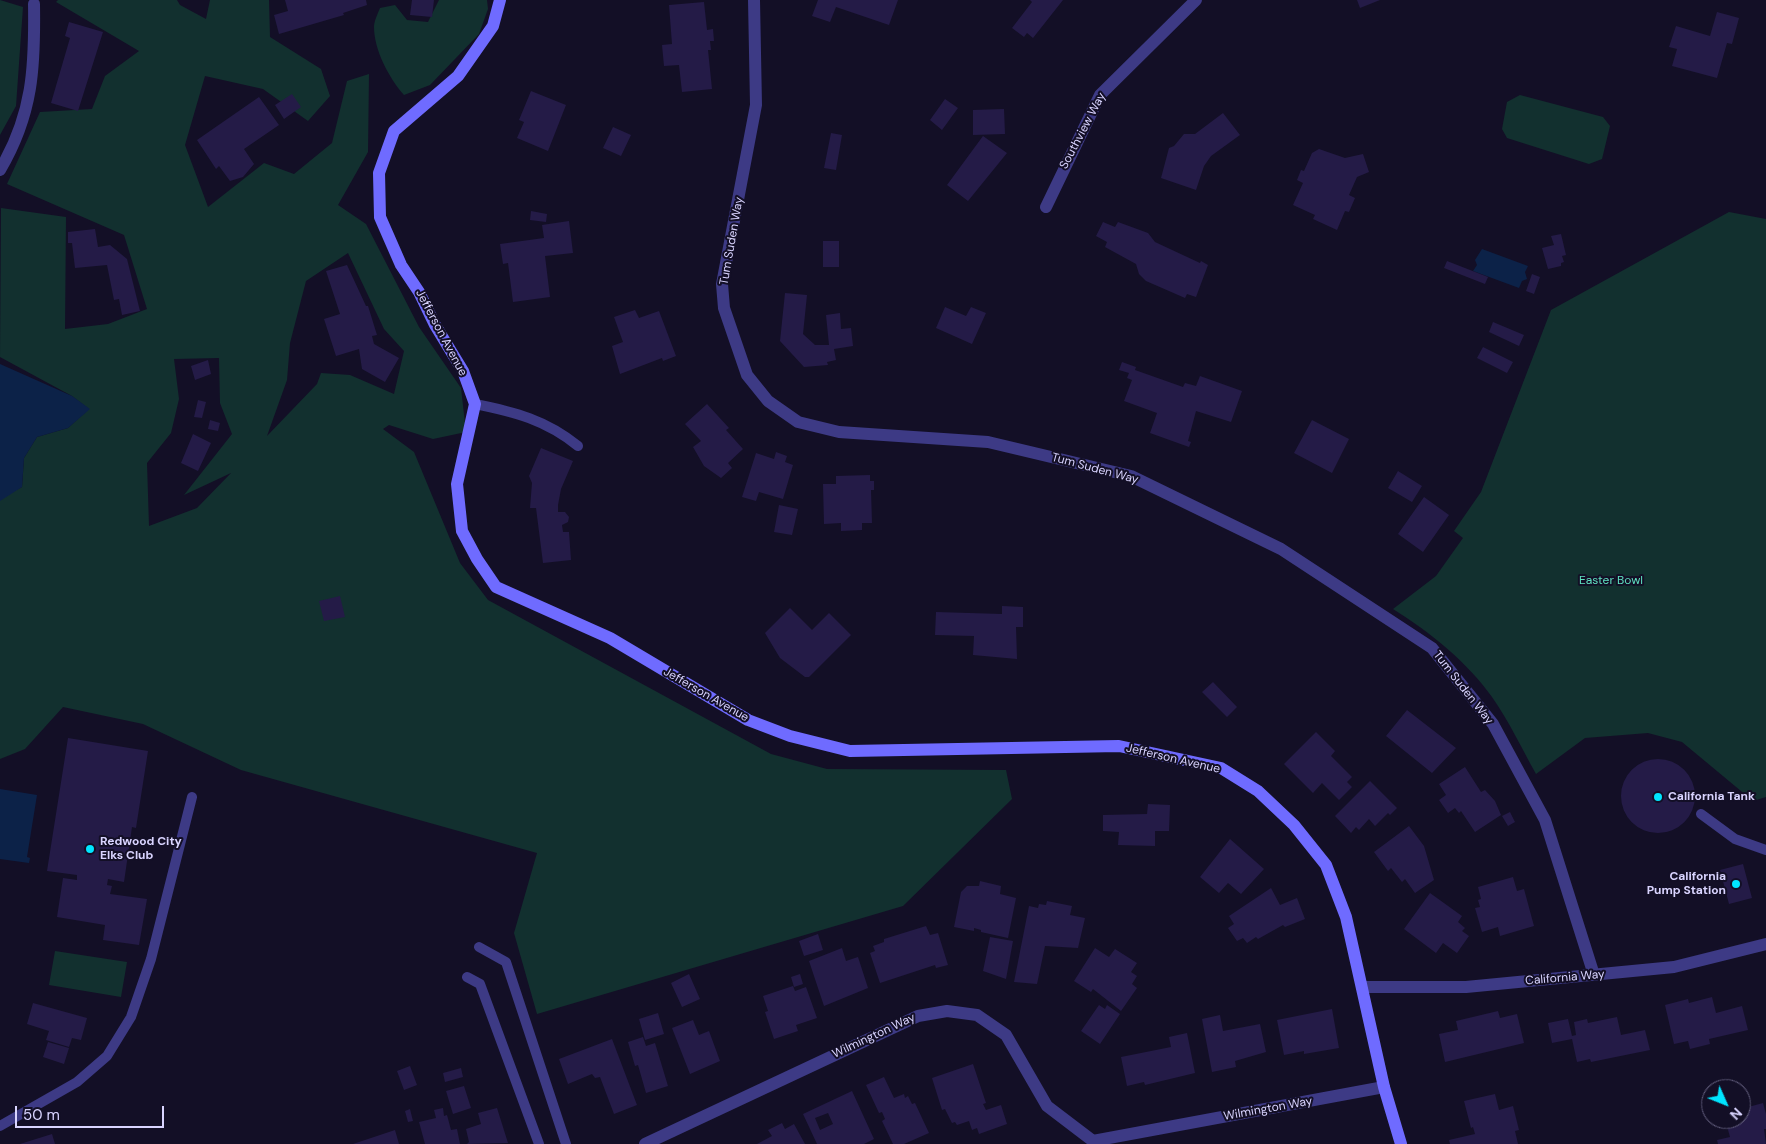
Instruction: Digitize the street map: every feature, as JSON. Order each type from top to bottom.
[{"type":"street","name":"Jefferson Avenue","points":[[500,0],[493,26],[458,76],[394,131],[379,172],[380,217],[401,265],[419,292],[435,325],[463,371],[475,404],[457,484],[462,531],[477,559],[496,586],[610,638],[748,720],[790,736],[850,751],[1119,746],[1221,768],[1258,791],[1294,825],[1326,865],[1346,917],[1384,1088],[1401,1144]]},
{"type":"street","name":"Tum Suden Way","points":[[754,0],[756,105],[722,284],[724,308],[748,375],[768,401],[798,422],[839,432],[988,442],[1131,476],[1281,550],[1432,648],[1493,724],[1545,820],[1594,975]]},
{"type":"street","name":"Southview Way","points":[[1046,207],[1100,95],[1196,0]]},
{"type":"street","points":[[0,170],[26,114],[34,57],[34,1]]},
{"type":"street","name":"California Way","points":[[1362,987],[1466,987],[1674,967],[1766,944]]},
{"type":"street","name":"Wilmington Way","points":[[645,1144],[918,1016],[947,1012],[977,1015],[1006,1035],[1047,1106],[1093,1142],[1384,1088]]},
{"type":"lane","points":[[475,404],[518,413],[559,431],[578,446]]},
{"type":"lane","points":[[0,1126],[77,1082],[107,1056],[131,1017],[151,959],[192,797]]},
{"type":"lane","points":[[1701,814],[1735,839],[1766,850]]},
{"type":"lane","points":[[479,947],[506,962],[566,1144]]},
{"type":"lane","points":[[467,977],[480,984],[539,1144]]},
{"type":"green space","points":[[0,0],[23,7],[16,106],[0,135]]},
{"type":"green space","points":[[58,0],[177,0],[180,5],[206,19],[210,0],[269,0],[270,37],[321,69],[330,96],[308,121],[263,89],[205,76],[185,145],[208,207],[264,163],[294,174],[332,143],[347,81],[369,74],[368,152],[338,205],[366,224],[419,327],[461,388],[466,432],[433,439],[389,425],[383,429],[414,452],[460,563],[488,600],[771,754],[827,769],[1006,770],[1012,799],[903,906],[537,1014],[514,933],[537,853],[241,770],[143,724],[63,707],[25,749],[0,759],[0,498],[22,487],[24,458],[37,437],[68,428],[89,409],[72,396],[0,357],[1,208],[66,217],[65,329],[108,324],[147,309],[124,235],[7,184],[40,112],[92,109],[105,76],[139,51],[56,2]],"holes":[[[348,253],[384,329],[404,351],[394,394],[350,375],[321,373],[317,384],[267,436],[287,380],[290,343],[306,281]],[[219,358],[220,403],[232,434],[184,495],[231,473],[197,508],[149,526],[147,463],[171,433],[179,399],[174,359]]]},
{"type":"green space","points":[[439,0],[487,0],[488,9],[479,34],[430,85],[404,95],[383,63],[375,36],[374,25],[376,17],[380,8],[395,5],[407,20],[428,22]]},
{"type":"green space","points":[[1520,95],[1603,117],[1610,126],[1602,159],[1589,164],[1507,138],[1502,129],[1507,102]]},
{"type":"green space","name":"Easter Bowl","points":[[1729,212],[1766,219],[1766,797],[1753,801],[1682,742],[1648,733],[1585,738],[1536,774],[1504,716],[1482,684],[1447,649],[1393,609],[1436,576],[1463,538],[1454,531],[1481,492],[1551,310]]},
{"type":"green space","points":[[55,951],[127,962],[121,997],[49,985]]},
{"type":"water","points":[[1482,249],[1528,266],[1525,272],[1527,279],[1522,281],[1519,288],[1473,271],[1477,265],[1475,260]]},
{"type":"water","points":[[0,364],[72,396],[90,409],[68,428],[37,437],[24,458],[22,487],[0,501]]},
{"type":"water","points":[[0,789],[37,795],[27,857],[30,858],[29,863],[0,859]]},
{"type":"building","points":[[285,0],[366,0],[367,5],[343,13],[344,15],[279,34],[274,15],[288,11]]},
{"type":"building","points":[[412,0],[434,0],[432,17],[410,15]]},
{"type":"building","points":[[818,0],[898,0],[889,25],[836,7],[830,22],[812,16]]},
{"type":"building","points":[[1030,0],[1063,0],[1033,38],[1027,33],[1024,37],[1012,28],[1032,2]]},
{"type":"building","points":[[1357,0],[1380,0],[1360,8]]},
{"type":"building","points":[[704,2],[707,30],[713,29],[714,41],[710,41],[711,50],[708,50],[712,89],[682,92],[679,65],[664,66],[662,45],[672,44],[669,5]]},
{"type":"building","points":[[1717,12],[1739,18],[1732,44],[1727,43],[1717,78],[1672,66],[1677,49],[1669,47],[1676,26],[1710,36]]},
{"type":"building","points":[[69,22],[103,32],[78,111],[51,103],[70,38],[65,36]]},
{"type":"building","points":[[531,91],[566,105],[548,151],[517,138],[524,122],[519,120]]},
{"type":"building","points":[[292,94],[301,107],[284,119],[275,105]]},
{"type":"building","points":[[259,97],[279,125],[244,149],[254,164],[243,177],[230,181],[219,166],[216,169],[197,140]]},
{"type":"building","points":[[945,99],[958,108],[942,130],[930,120]]},
{"type":"building","points":[[1004,109],[1005,134],[973,135],[973,110]]},
{"type":"building","points":[[1223,113],[1240,135],[1211,156],[1204,166],[1196,190],[1161,178],[1169,148],[1174,146],[1184,134],[1195,134]]},
{"type":"building","points":[[613,127],[631,135],[621,156],[603,148]]},
{"type":"building","points":[[831,133],[842,135],[836,170],[824,168]]},
{"type":"building","points":[[983,136],[1007,153],[968,201],[947,185]]},
{"type":"building","points":[[1319,149],[1345,158],[1363,154],[1369,172],[1357,177],[1349,195],[1355,198],[1349,212],[1345,211],[1337,230],[1313,219],[1315,215],[1293,205],[1303,183],[1297,180],[1301,170],[1304,171],[1312,153]]},
{"type":"building","points":[[531,211],[547,214],[546,222],[530,220]]},
{"type":"building","points":[[569,221],[573,253],[545,256],[550,297],[513,302],[508,263],[503,264],[500,244],[544,238],[542,225]]},
{"type":"building","points":[[1103,222],[1115,227],[1118,222],[1148,233],[1155,242],[1208,265],[1196,297],[1187,294],[1185,298],[1146,281],[1139,274],[1136,264],[1105,247],[1107,242],[1096,236]]},
{"type":"building","points":[[95,229],[98,247],[110,245],[127,259],[140,311],[122,315],[119,299],[114,300],[107,265],[75,268],[72,243],[68,243],[68,232]]},
{"type":"building","points":[[1561,234],[1566,255],[1562,256],[1564,262],[1561,263],[1561,266],[1548,269],[1542,248],[1554,245],[1551,236]]},
{"type":"building","points":[[823,241],[839,241],[839,267],[823,267]]},
{"type":"building","points":[[1447,261],[1488,277],[1485,284],[1444,268]]},
{"type":"building","points":[[347,265],[366,306],[368,306],[377,335],[372,336],[374,344],[399,358],[385,382],[362,369],[359,349],[336,356],[324,319],[340,314],[326,271]]},
{"type":"building","points":[[1532,274],[1540,277],[1534,294],[1526,291]]},
{"type":"building","points":[[785,293],[807,295],[803,334],[815,345],[829,345],[826,315],[840,313],[841,329],[851,328],[853,346],[834,349],[836,360],[827,362],[828,365],[804,367],[780,341]]},
{"type":"building","points":[[945,307],[966,316],[971,307],[986,313],[972,344],[936,328]]},
{"type":"building","points":[[635,310],[639,318],[659,311],[676,356],[663,361],[662,358],[620,374],[612,346],[623,342],[614,317]]},
{"type":"building","points":[[1493,322],[1524,335],[1519,346],[1489,332]]},
{"type":"building","points":[[1483,347],[1513,362],[1507,373],[1477,358]]},
{"type":"building","points":[[208,360],[211,374],[195,380],[191,366]]},
{"type":"building","points":[[1122,362],[1136,367],[1135,370],[1183,387],[1185,383],[1196,386],[1200,376],[1242,391],[1231,422],[1196,411],[1188,441],[1191,442],[1189,447],[1150,433],[1157,413],[1124,401],[1132,380],[1127,378],[1129,373],[1119,370]]},
{"type":"building","points":[[198,400],[206,402],[202,418],[194,417]]},
{"type":"building","points":[[707,404],[729,428],[726,430],[743,449],[728,463],[732,468],[721,478],[704,466],[693,447],[701,441],[685,424]]},
{"type":"building","points":[[210,420],[220,423],[218,431],[208,429]]},
{"type":"building","points":[[1312,420],[1349,439],[1332,473],[1294,453]]},
{"type":"building","points":[[193,434],[211,443],[198,471],[181,463]]},
{"type":"building","points":[[541,448],[573,461],[561,489],[558,505],[558,512],[565,512],[569,517],[568,522],[562,525],[563,532],[569,532],[571,560],[543,563],[536,508],[530,508],[532,483],[529,476]]},
{"type":"building","points":[[776,452],[787,456],[785,462],[793,465],[783,499],[759,492],[756,501],[742,497],[756,453],[774,459]]},
{"type":"building","points":[[1398,471],[1422,486],[1412,502],[1388,488]]},
{"type":"building","points":[[870,475],[870,481],[874,481],[874,490],[871,490],[872,523],[862,523],[862,530],[841,531],[841,523],[824,524],[823,484],[836,484],[836,476]]},
{"type":"building","points":[[1424,497],[1449,515],[1423,552],[1398,534]]},
{"type":"building","points":[[779,505],[798,509],[792,535],[774,532]]},
{"type":"building","points":[[340,596],[345,617],[324,621],[319,601]]},
{"type":"building","points":[[1002,606],[1023,607],[1023,627],[1016,627],[1017,659],[973,655],[974,636],[935,635],[936,612],[1002,614]]},
{"type":"building","points":[[790,608],[812,630],[829,613],[851,635],[809,677],[805,677],[780,658],[765,633]]},
{"type":"building","points":[[1213,682],[1237,707],[1227,717],[1202,692]]},
{"type":"building","points":[[1407,710],[1456,748],[1432,773],[1386,736]]},
{"type":"building","points":[[1316,732],[1335,751],[1331,756],[1352,777],[1347,782],[1352,787],[1339,800],[1322,783],[1313,793],[1284,764]]},
{"type":"building","name":"Redwood City Elks Club","points":[[68,738],[148,751],[136,828],[132,827],[124,882],[108,879],[107,885],[112,886],[110,894],[147,899],[139,945],[103,940],[105,925],[57,917],[63,878],[77,880],[77,875],[47,871]]},
{"type":"building","name":"California Tank","points":[[1658,759],[1679,765],[1689,775],[1695,796],[1689,817],[1679,827],[1658,833],[1637,827],[1627,817],[1621,796],[1627,775],[1637,765]]},
{"type":"building","points":[[1465,767],[1481,792],[1485,790],[1495,801],[1501,815],[1475,832],[1461,811],[1459,813],[1455,808],[1448,813],[1439,800],[1446,795],[1439,784]]},
{"type":"building","points":[[1370,781],[1397,808],[1390,815],[1388,813],[1375,826],[1369,819],[1359,830],[1356,827],[1351,833],[1335,816]]},
{"type":"building","points":[[1148,804],[1170,805],[1169,831],[1155,831],[1155,846],[1118,845],[1119,832],[1103,831],[1103,815],[1147,814]]},
{"type":"building","points":[[1510,812],[1515,822],[1508,826],[1502,816]]},
{"type":"building","points":[[1409,826],[1424,846],[1434,880],[1415,893],[1405,879],[1402,882],[1391,868],[1388,871],[1374,852]]},
{"type":"building","points":[[1230,839],[1264,869],[1241,894],[1228,883],[1219,893],[1200,877]]},
{"type":"building","name":"California Pump Station","points":[[1743,864],[1752,898],[1729,904],[1720,870]]},
{"type":"building","points":[[1513,877],[1517,891],[1524,889],[1534,926],[1500,936],[1498,927],[1482,932],[1475,908],[1480,907],[1478,900],[1481,899],[1478,887]]},
{"type":"building","points":[[980,881],[1001,886],[1000,894],[1016,898],[1008,938],[981,932],[981,930],[974,928],[974,931],[954,927],[961,892],[967,886],[979,886]]},
{"type":"building","points":[[1271,888],[1280,905],[1297,898],[1305,919],[1285,927],[1283,925],[1247,943],[1243,938],[1237,941],[1228,928],[1234,924],[1229,916]]},
{"type":"building","points":[[1430,893],[1462,916],[1458,922],[1465,928],[1462,931],[1469,936],[1457,953],[1443,943],[1436,953],[1404,929]]},
{"type":"building","points":[[1047,901],[1072,906],[1070,915],[1085,918],[1078,948],[1045,946],[1037,984],[1014,982],[1029,906],[1038,908],[1039,904],[1046,905]]},
{"type":"building","points":[[926,926],[930,935],[938,933],[948,965],[936,968],[935,965],[880,983],[870,953],[875,951],[873,946],[884,942],[884,939]]},
{"type":"building","points":[[818,934],[823,950],[804,956],[799,941]]},
{"type":"building","points":[[990,937],[1013,941],[1006,979],[983,971]]},
{"type":"building","points":[[842,948],[846,961],[858,957],[868,988],[824,1006],[809,961]]},
{"type":"building","points":[[1095,948],[1109,957],[1115,949],[1137,963],[1131,972],[1137,976],[1132,984],[1137,988],[1121,1011],[1093,989],[1091,992],[1074,981]]},
{"type":"building","points":[[689,974],[700,999],[682,1007],[671,983]]},
{"type":"building","points":[[800,974],[803,984],[794,987],[791,977]]},
{"type":"building","points":[[793,986],[795,991],[806,987],[817,1018],[796,1025],[798,1031],[774,1039],[765,1012],[768,1011],[763,996]]},
{"type":"building","points":[[1712,997],[1716,1013],[1742,1006],[1748,1030],[1709,1039],[1710,1044],[1690,1049],[1688,1041],[1674,1044],[1665,1005],[1688,999],[1689,1003]]},
{"type":"building","points":[[33,1003],[87,1018],[81,1040],[72,1038],[69,1047],[46,1040],[49,1031],[27,1024]]},
{"type":"building","points":[[1099,1005],[1105,1009],[1107,1005],[1120,1014],[1100,1044],[1081,1031]]},
{"type":"building","points":[[1332,1009],[1339,1048],[1304,1054],[1304,1051],[1284,1055],[1277,1020]]},
{"type":"building","points":[[1498,1011],[1500,1018],[1517,1014],[1524,1043],[1445,1062],[1439,1034],[1458,1030],[1456,1021]]},
{"type":"building","points":[[658,1013],[664,1034],[645,1040],[639,1019]]},
{"type":"building","points":[[1220,1015],[1223,1031],[1260,1024],[1266,1052],[1235,1061],[1236,1067],[1212,1072],[1202,1019]]},
{"type":"building","points":[[1617,1017],[1621,1035],[1645,1030],[1650,1050],[1591,1062],[1590,1059],[1577,1062],[1572,1039],[1552,1043],[1548,1023],[1568,1019],[1572,1036],[1576,1035],[1574,1022],[1587,1019],[1588,1023]]},
{"type":"building","points":[[693,1020],[699,1035],[709,1031],[720,1061],[690,1074],[672,1028]]},
{"type":"building","points":[[1187,1033],[1195,1073],[1145,1085],[1144,1082],[1127,1086],[1121,1057],[1171,1047],[1169,1037]]},
{"type":"building","points":[[643,1037],[646,1046],[655,1043],[668,1086],[646,1093],[638,1065],[635,1066],[628,1042]]},
{"type":"building","points":[[612,1039],[637,1105],[614,1114],[600,1077],[595,1078],[592,1074],[568,1084],[559,1059]]},
{"type":"building","points":[[48,1042],[69,1048],[64,1064],[43,1057]]},
{"type":"building","points":[[973,1064],[986,1103],[983,1104],[986,1110],[1001,1105],[1007,1124],[979,1134],[977,1128],[972,1130],[969,1121],[957,1125],[955,1122],[952,1123],[945,1109],[942,1110],[932,1078]]},
{"type":"building","points":[[410,1066],[417,1085],[404,1090],[397,1071]]},
{"type":"building","points":[[461,1068],[463,1077],[445,1082],[443,1073]]},
{"type":"building","points":[[884,1077],[894,1098],[904,1094],[905,1098],[908,1096],[912,1104],[915,1103],[929,1133],[904,1144],[893,1144],[882,1121],[885,1119],[882,1112],[879,1113],[866,1085]]},
{"type":"building","points":[[464,1086],[471,1108],[453,1114],[446,1091]]},
{"type":"building","points":[[852,1091],[874,1139],[864,1144],[817,1144],[803,1114]],"holes":[[[828,1113],[833,1124],[820,1130],[815,1118]]]},
{"type":"building","points":[[1495,1094],[1499,1110],[1513,1106],[1519,1130],[1515,1131],[1518,1144],[1450,1144],[1449,1140],[1475,1134],[1473,1127],[1471,1128],[1464,1101]]},
{"type":"building","points":[[1763,1103],[1766,1114],[1766,1129],[1764,1129],[1766,1144],[1718,1144],[1717,1140],[1730,1137],[1728,1129],[1751,1129],[1751,1106]]},
{"type":"building","points":[[443,1108],[444,1116],[447,1115],[451,1130],[457,1129],[460,1144],[425,1144],[419,1122],[436,1118],[434,1110]]},
{"type":"building","points":[[497,1108],[508,1143],[467,1144],[469,1142],[466,1129],[481,1124],[478,1113]]},
{"type":"building","points":[[410,1109],[413,1121],[408,1122],[405,1111]]},
{"type":"building","points":[[782,1123],[785,1129],[794,1124],[805,1144],[757,1144],[772,1136],[768,1130]]},
{"type":"building","points":[[395,1130],[399,1144],[353,1144]]},
{"type":"building","points":[[52,1134],[55,1144],[20,1144]]},
{"type":"place","name":"California Tank","points":[[1658,797]]},
{"type":"place","name":"Redwood City Elks Club","points":[[90,849]]},
{"type":"place","name":"California Pump Station","points":[[1736,884]]}]
